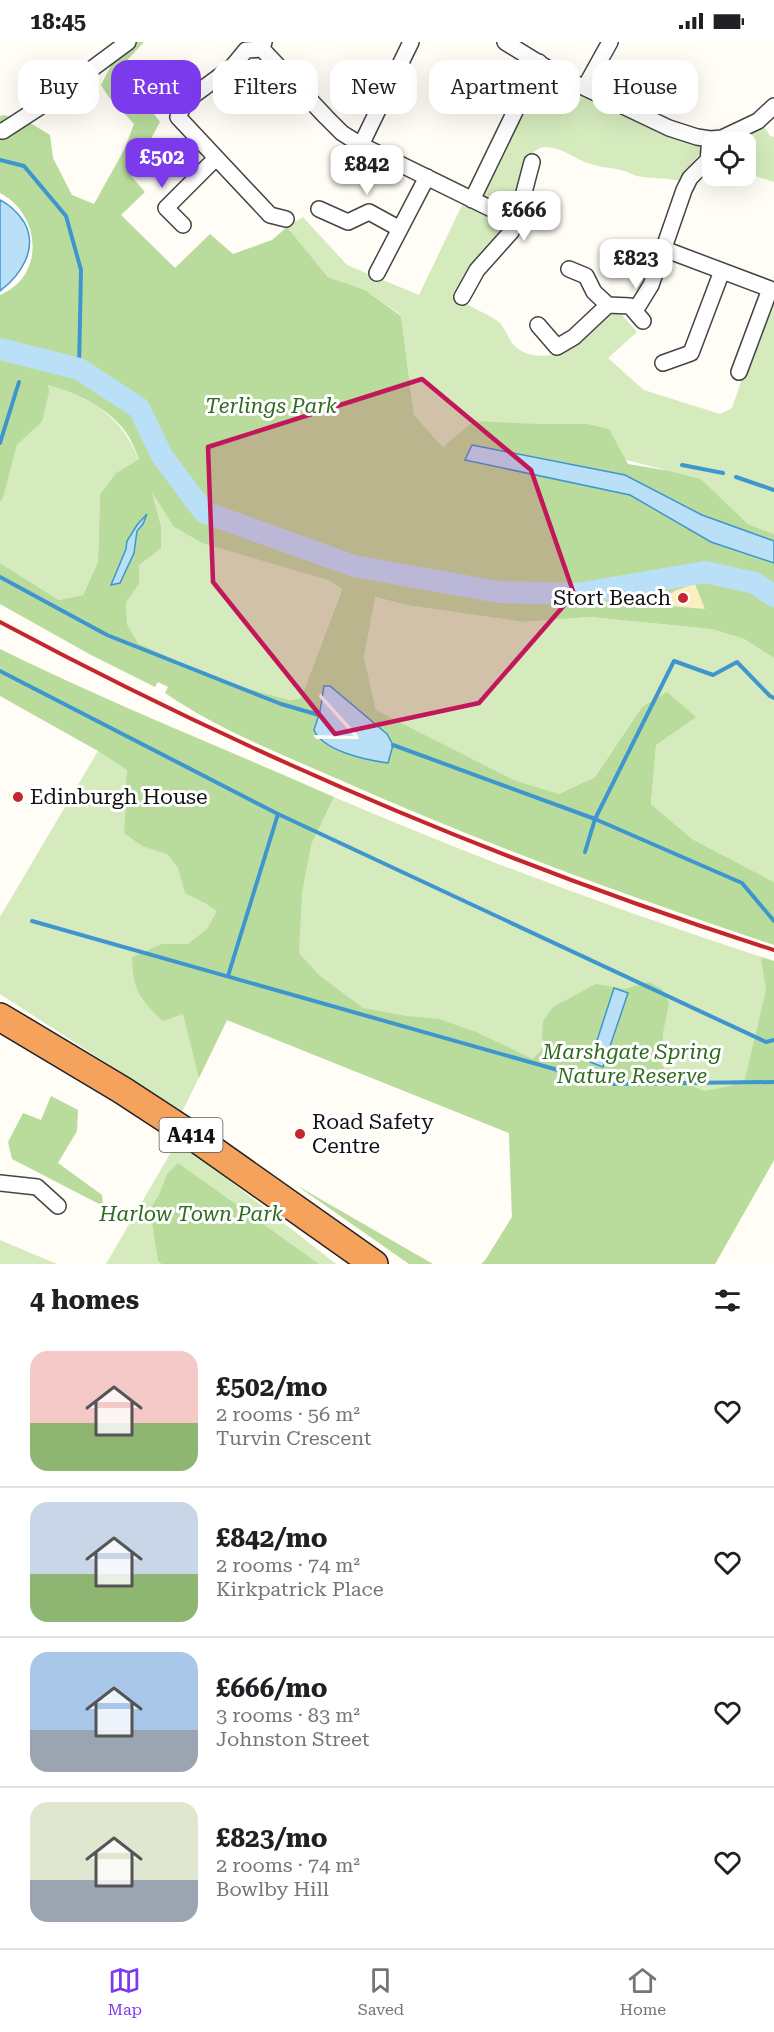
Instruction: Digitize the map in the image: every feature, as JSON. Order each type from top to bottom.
[{"type":"highway","name":"A414","points":[[0,1017],[122,1090],[197,1139],[374,1264]]},
{"type":"street","points":[[0,131],[43,105],[128,42]]},
{"type":"street","points":[[361,145],[411,42]]},
{"type":"street","points":[[505,42],[535,60]]},
{"type":"street","points":[[585,87],[610,42]]},
{"type":"street","points":[[286,219],[270,215],[178,117],[186,101],[232,67],[246,50],[263,45],[342,133],[361,145],[516,221]]},
{"type":"street","points":[[580,85],[669,128],[702,137]]},
{"type":"street","points":[[736,132],[758,120],[774,106]]},
{"type":"street","points":[[472,200],[513,114]]},
{"type":"street","points":[[183,225],[166,208],[216,158]]},
{"type":"street","points":[[462,297],[477,270],[511,232],[532,162]]},
{"type":"street","points":[[569,268],[586,276],[594,292],[608,305],[630,306],[639,316],[684,190],[690,178],[702,166]]},
{"type":"street","points":[[376,273],[427,177]]},
{"type":"street","points":[[320,209],[348,222],[369,212],[400,229]]},
{"type":"street","points":[[664,249],[770,289],[739,372]]},
{"type":"street","points":[[663,363],[691,354],[722,271]]},
{"type":"street","points":[[538,325],[557,347],[574,337],[608,305]]},
{"type":"street","points":[[0,1183],[37,1188],[58,1206]]},
{"type":"highlighted area","points":[[422,379],[531,470],[574,594],[479,703],[335,734],[213,582],[208,447]]},
{"type":"green space","name":"Terlings Park","points":[[123,42],[144,42],[127,60],[114,60]]},
{"type":"green space","name":"Terlings Park","points":[[111,65],[111,99],[101,85]]},
{"type":"green space","points":[[580,94],[592,99],[592,114],[624,114],[661,133],[696,143],[702,150],[679,181],[637,176],[592,165],[557,149],[542,147],[533,153],[524,164],[516,202],[509,211],[503,210],[504,206],[478,193],[517,114],[580,114]]},
{"type":"green space","points":[[774,112],[774,117],[763,125],[770,136],[774,137],[774,182],[756,176],[756,132],[740,132]]},
{"type":"green space","name":"Terlings Park","points":[[125,114],[154,114],[160,122],[131,176],[145,192],[121,215],[175,268],[210,234],[233,254],[272,240],[287,227],[328,277],[365,290],[401,316],[414,415],[443,447],[474,421],[587,424],[609,429],[628,464],[701,479],[748,524],[774,534],[774,658],[744,639],[711,629],[590,617],[523,622],[406,605],[375,597],[364,657],[376,710],[514,780],[559,794],[595,777],[642,707],[667,692],[696,717],[656,745],[651,804],[692,839],[774,882],[774,945],[501,847],[273,751],[207,719],[165,693],[168,687],[158,682],[155,687],[91,655],[0,604],[0,563],[59,600],[83,595],[98,562],[100,494],[116,473],[139,459],[130,440],[114,418],[83,398],[48,385],[49,392],[42,422],[17,445],[0,502],[0,295],[15,286],[25,274],[31,260],[33,245],[24,215],[14,203],[0,193],[0,116],[4,115],[32,124],[50,135],[53,158],[72,195],[94,204],[124,150],[134,124]],"holes":[[[152,492],[173,526],[202,543],[328,580],[342,589],[301,698],[290,700],[224,682],[138,643],[127,624],[126,602],[139,584],[139,565],[161,548],[161,526]]]},
{"type":"green space","points":[[463,203],[499,220],[503,225],[503,232],[486,247],[476,263],[463,302],[500,323],[516,347],[532,355],[556,354],[607,312],[622,315],[637,332],[608,358],[644,390],[720,414],[732,408],[774,285],[774,534],[748,524],[701,479],[474,421],[444,448],[414,415],[401,315],[365,290],[328,277],[287,227],[303,217],[347,265],[419,295]]},
{"type":"green space","points":[[48,384],[103,410],[122,430],[139,459],[116,473],[100,494],[98,562],[83,595],[59,600],[0,563],[0,502],[17,445],[42,422]]},
{"type":"green space","points":[[151,489],[173,526],[328,580],[342,588],[301,698],[290,700],[224,682],[138,643],[127,624],[126,601],[139,584],[139,565],[161,526]]},
{"type":"green space","points":[[374,597],[406,605],[523,622],[590,617],[711,629],[744,639],[774,658],[774,882],[692,839],[651,804],[656,745],[642,707],[595,777],[559,794],[514,780],[376,710],[364,657]]},
{"type":"green space","points":[[0,649],[124,706],[334,797],[311,845],[302,893],[299,953],[320,976],[363,1008],[439,1019],[476,1032],[533,1059],[544,1047],[543,1021],[553,1007],[596,984],[624,989],[649,982],[662,989],[669,1003],[663,1033],[661,1064],[671,1078],[705,1091],[730,1086],[745,1079],[766,990],[761,957],[774,961],[774,1160],[715,1264],[481,1264],[512,1217],[509,1133],[227,1020],[199,1078],[183,1014],[163,1021],[148,1006],[136,986],[132,957],[162,944],[188,944],[207,929],[217,911],[185,893],[178,868],[167,854],[142,846],[124,833],[127,770],[98,751],[0,696]]},
{"type":"green space","name":"Marshgate Spring Nature Reserve","points":[[98,751],[311,845],[334,797],[552,884],[774,961],[774,1160],[715,1264],[483,1264],[512,1217],[509,1133],[227,1020],[182,1112],[0,994],[0,917]]},
{"type":"green space","points":[[51,1096],[78,1110],[77,1131],[58,1163],[102,1195],[103,1206],[12,1159],[8,1142],[23,1113],[41,1120]]},
{"type":"green space","name":"Harlow Town Park","points":[[178,1140],[336,1264],[106,1264]]},
{"type":"green space","name":"Harlow Town Park","points":[[178,1163],[319,1264],[162,1264],[158,1261],[150,1209],[159,1195],[167,1174]]},
{"type":"green space","points":[[296,1185],[433,1264],[409,1264]]},
{"type":"green space","name":"Harlow Town Park","points":[[0,1240],[57,1264],[0,1264]]},
{"type":"sand","name":"Stort Beach","points":[[695,584],[705,609],[658,605],[674,591]]},
{"type":"water","points":[[0,200],[22,219],[30,242],[26,260],[21,269],[0,291]]},
{"type":"water","points":[[472,445],[625,475],[702,515],[774,541],[774,563],[711,542],[630,495],[465,460]]},
{"type":"water","points":[[147,514],[137,531],[134,553],[120,583],[111,585],[127,541]]},
{"type":"water","points":[[324,686],[330,686],[387,734],[393,745],[388,763],[346,753],[326,744],[319,737],[314,730]]},
{"type":"water","points":[[614,988],[628,993],[603,1067],[590,1062]]},
{"type":"pier","points":[[320,693],[359,739],[316,739],[313,735],[354,736],[319,697]]},
{"type":"waterway","points":[[0,160],[24,166],[66,216],[81,270],[79,369]]},
{"type":"waterway","points":[[0,349],[79,369],[139,408],[162,456],[204,512],[354,566],[498,592],[577,594],[705,572],[755,583],[774,596]]},
{"type":"waterway","points":[[0,443],[19,382]]},
{"type":"waterway","points":[[682,465],[723,473]]},
{"type":"waterway","points":[[736,477],[774,490]]},
{"type":"waterway","points":[[0,577],[107,635],[281,704],[319,715]]},
{"type":"waterway","points":[[585,852],[595,819],[674,661],[713,675],[737,662],[774,698]]},
{"type":"waterway","points":[[0,671],[278,814],[766,1042],[774,1040]]},
{"type":"waterway","points":[[393,745],[595,819],[742,883],[774,921]]},
{"type":"waterway","points":[[228,976],[278,814]]},
{"type":"waterway","points":[[32,921],[607,1084],[774,1082]]},
{"type":"railway","points":[[0,622],[188,717],[380,804],[575,881],[774,950]]},
{"type":"place","name":"Stort Beach","points":[[683,598]]},
{"type":"place","name":"Edinburgh House","points":[[18,797]]},
{"type":"place","name":"Road Safety Centre","points":[[300,1134]]}]
